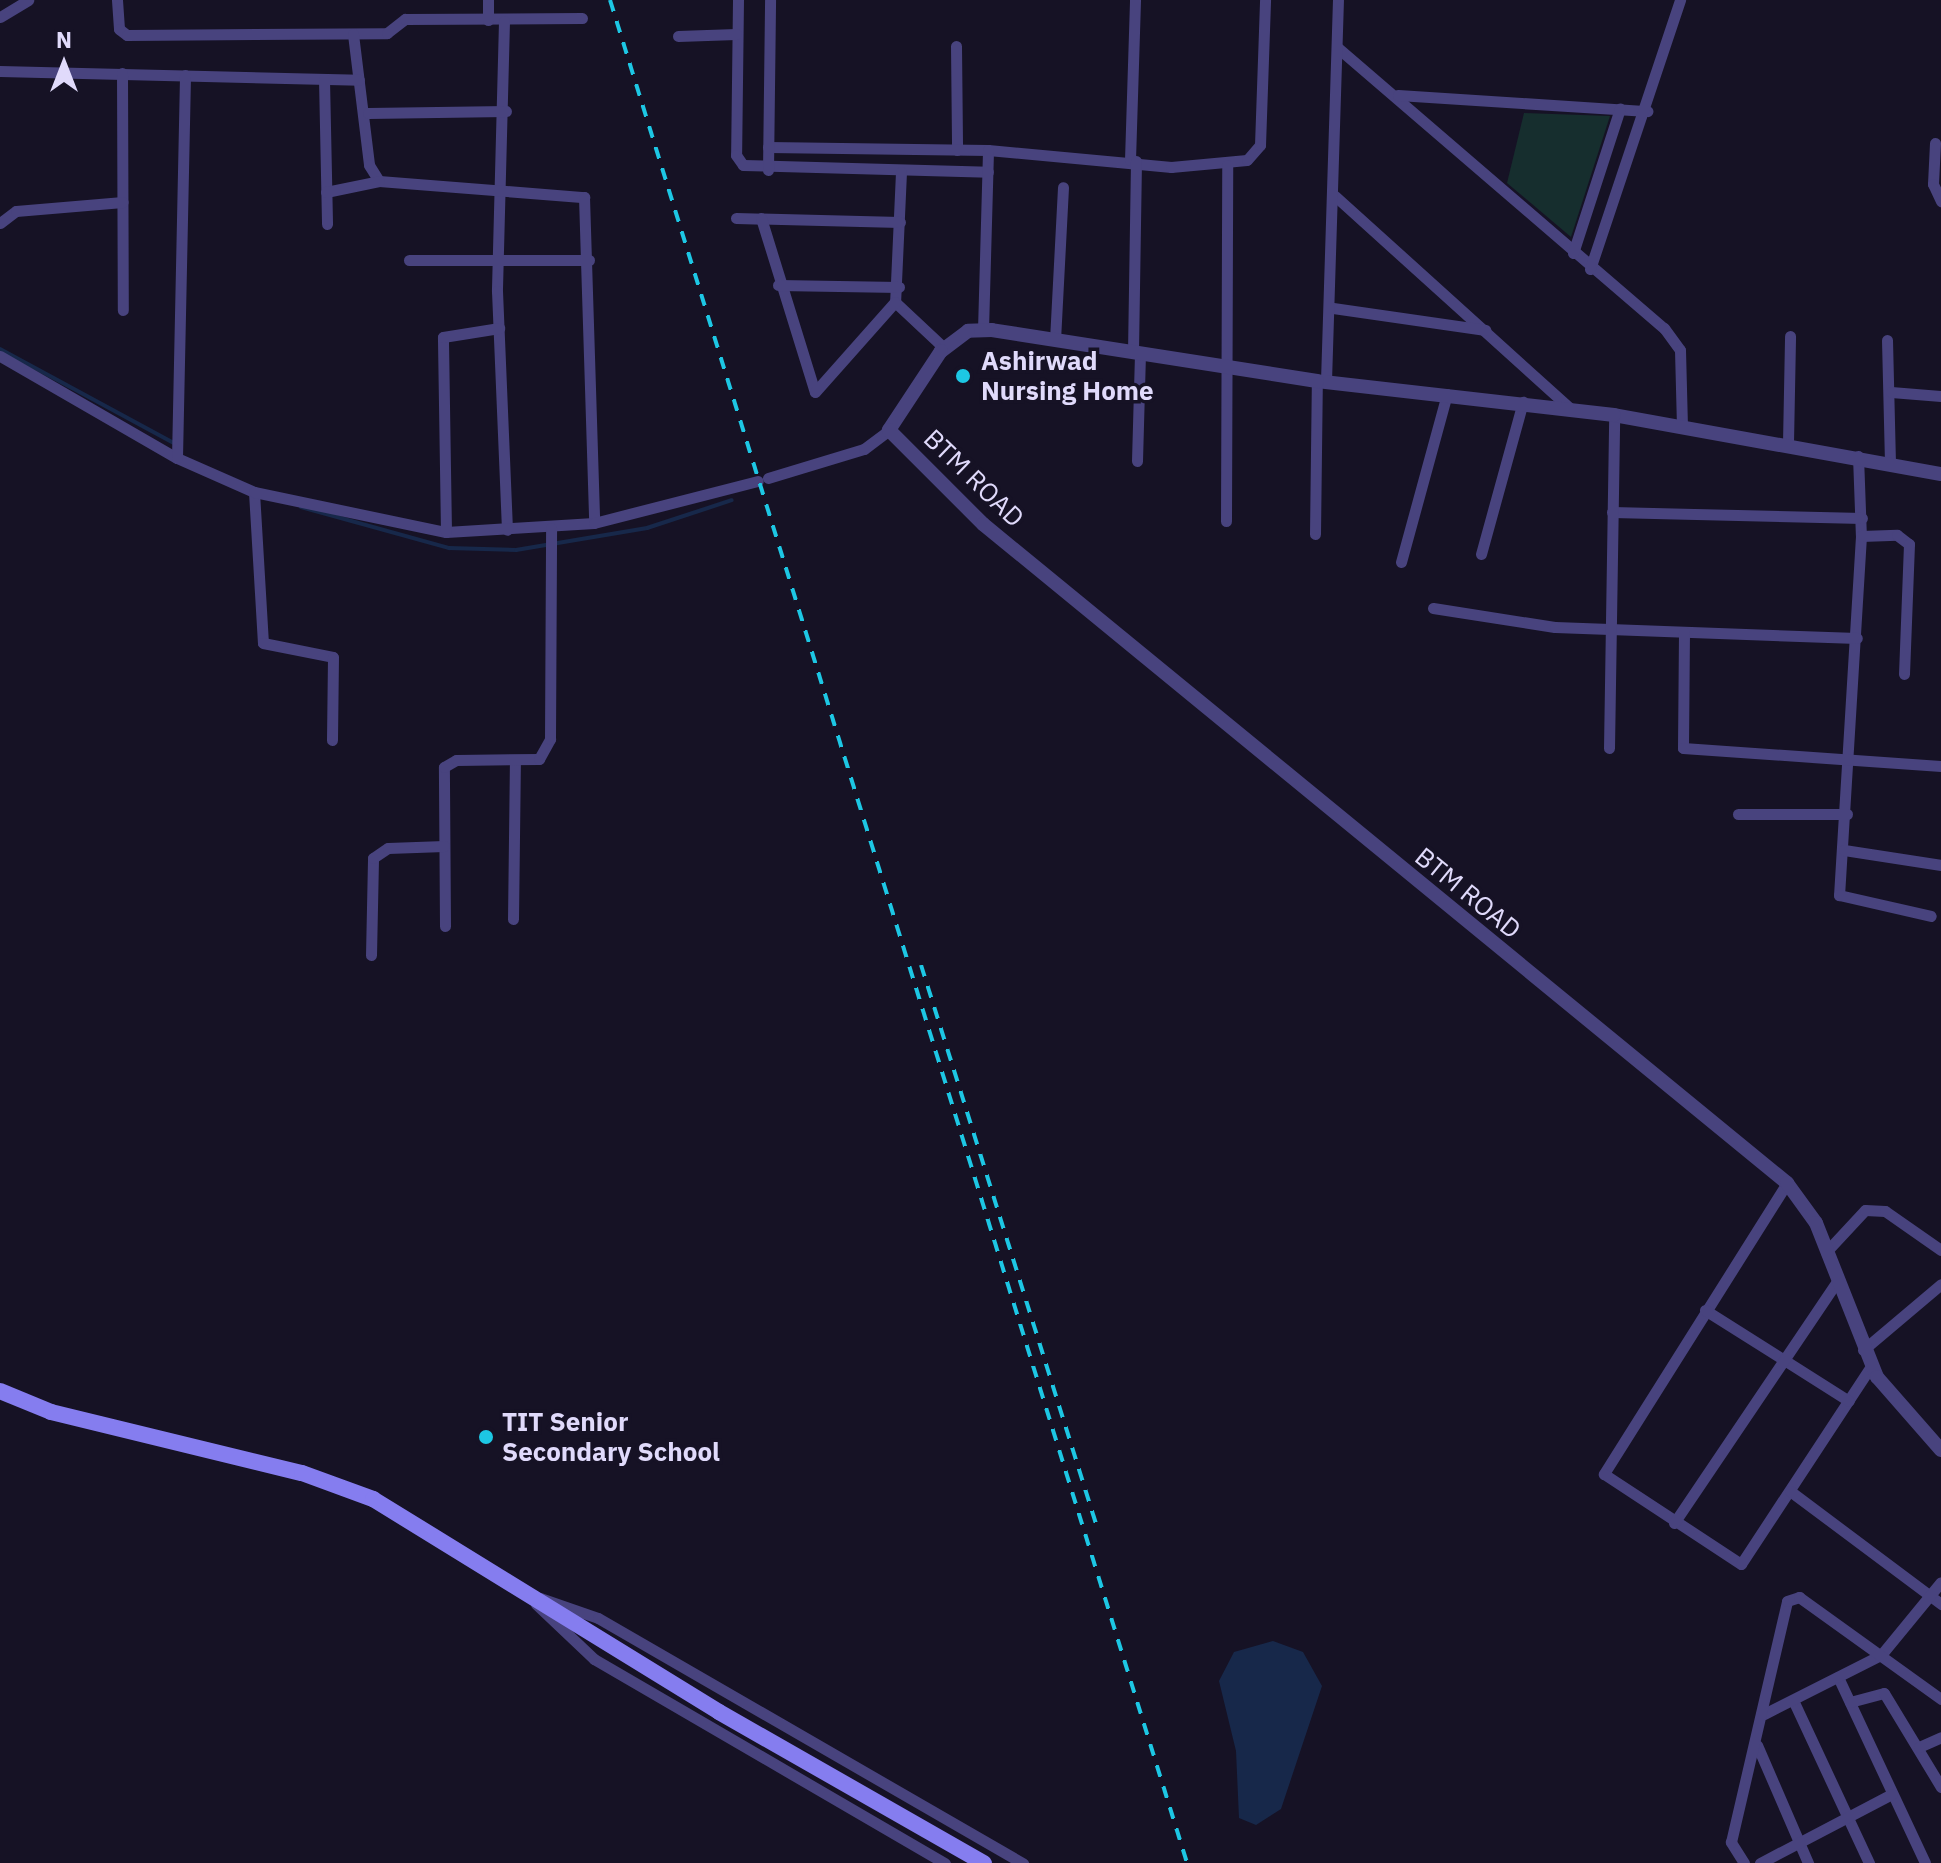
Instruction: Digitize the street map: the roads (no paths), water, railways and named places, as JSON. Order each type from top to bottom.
[{"type":"main road","points":[[0,1391],[51,1412],[302,1473],[373,1499],[564,1619],[984,1863]]},
{"type":"street","points":[[0,17],[28,0]]},
{"type":"street","points":[[117,0],[119,29],[127,35],[393,33],[405,19],[504,21],[582,18]]},
{"type":"street","points":[[488,0],[488,20]]},
{"type":"street","points":[[738,0],[736,155],[743,165],[768,170],[988,172]]},
{"type":"street","points":[[768,170],[770,0]]},
{"type":"street","points":[[1135,0],[1133,161],[1137,461]]},
{"type":"street","points":[[768,147],[988,150],[1227,165],[1247,160],[1260,145],[1265,0]]},
{"type":"street","points":[[1315,534],[1321,381],[1333,308],[1338,0]]},
{"type":"street","points":[[1590,269],[1647,111],[1680,0]]},
{"type":"street","points":[[504,21],[506,111],[497,190],[497,262],[507,530]]},
{"type":"street","points":[[353,34],[359,80],[368,113],[369,165],[379,181]]},
{"type":"street","points":[[678,36],[736,34]]},
{"type":"street","points":[[956,46],[957,150]]},
{"type":"street","points":[[1338,48],[1398,95],[1680,350],[1682,428]]},
{"type":"street","points":[[0,71],[359,80]]},
{"type":"street","points":[[122,73],[123,310]]},
{"type":"street","points":[[177,458],[185,75]]},
{"type":"street","points":[[324,79],[327,224]]},
{"type":"street","points":[[1398,95],[1647,111]]},
{"type":"street","points":[[1573,253],[1620,108]]},
{"type":"street","points":[[368,113],[506,111]]},
{"type":"street","points":[[1935,143],[1933,184],[1941,201]]},
{"type":"street","points":[[983,330],[988,150]]},
{"type":"street","points":[[1226,521],[1229,368],[1227,165]]},
{"type":"street","points":[[761,218],[778,285],[815,392],[895,302],[899,287],[901,172]]},
{"type":"street","points":[[326,192],[379,181],[497,190],[580,192],[589,260],[594,523]]},
{"type":"street","points":[[1055,340],[1063,187]]},
{"type":"street","points":[[1335,196],[1571,409]]},
{"type":"street","points":[[0,223],[16,211],[123,202]]},
{"type":"street","points":[[736,218],[900,222]]},
{"type":"street","points":[[409,260],[589,260]]},
{"type":"street","points":[[778,285],[899,287]]},
{"type":"street","points":[[895,302],[944,348]]},
{"type":"street","points":[[1333,308],[1486,330]]},
{"type":"street","points":[[446,532],[443,337],[499,328]]},
{"type":"street","points":[[0,356],[177,458],[254,492],[446,532],[507,530],[551,540],[594,523],[763,480],[864,449],[889,430],[944,348],[983,330],[1321,381],[1523,402],[1614,415],[1788,443],[1941,474]]},
{"type":"street","points":[[1788,443],[1790,336]]},
{"type":"street","points":[[1887,340],[1891,392],[1890,462]]},
{"type":"street","points":[[1891,392],[1941,396]]},
{"type":"street","points":[[1401,562],[1447,394]]},
{"type":"street","points":[[1481,554],[1523,402]]},
{"type":"street","points":[[1609,748],[1614,415]]},
{"type":"street","name":"BTM ROAD","points":[[889,430],[995,534],[1787,1183],[1816,1223],[1836,1283],[1871,1366],[1909,1420],[1941,1450]]},
{"type":"street","points":[[1858,456],[1862,518],[1843,899],[1931,916]]},
{"type":"street","points":[[254,492],[263,643],[333,657],[332,740]]},
{"type":"street","points":[[1612,512],[1862,518]]},
{"type":"street","points":[[1861,536],[1897,535],[1909,544],[1904,674]]},
{"type":"street","points":[[445,926],[444,846],[448,762],[515,763],[539,759],[550,739],[551,540]]},
{"type":"street","points":[[1433,608],[1611,629],[1857,638]]},
{"type":"street","points":[[1684,632],[1683,748],[1941,766]]},
{"type":"street","points":[[513,919],[515,763]]},
{"type":"street","points":[[1738,814],[1847,814]]},
{"type":"street","points":[[371,955],[373,858],[388,848],[444,846]]},
{"type":"street","points":[[1844,850],[1941,865]]},
{"type":"street","points":[[1787,1183],[1605,1465],[1608,1481],[1741,1564],[1871,1366]]},
{"type":"street","points":[[1826,1252],[1865,1210],[1885,1211],[1941,1250]]},
{"type":"street","points":[[1674,1523],[1836,1283]]},
{"type":"street","points":[[1863,1350],[1941,1284]]},
{"type":"street","points":[[1705,1310],[1849,1401]]},
{"type":"street","points":[[1790,1491],[1941,1604]]},
{"type":"street","points":[[1764,1714],[1881,1655],[1941,1582]]},
{"type":"street","points":[[531,1597],[594,1659],[945,1863]]},
{"type":"street","points":[[531,1597],[598,1618],[1023,1863]]},
{"type":"street","points":[[1744,1863],[1731,1842],[1792,1597],[1881,1655],[1941,1699]]},
{"type":"street","points":[[1838,1677],[1925,1863]]},
{"type":"street","points":[[1850,1702],[1881,1691],[1919,1747],[1941,1787]]},
{"type":"street","points":[[1793,1700],[1869,1863]]},
{"type":"street","points":[[1919,1747],[1941,1737]]},
{"type":"street","points":[[1757,1745],[1808,1863]]},
{"type":"street","points":[[1760,1863],[1892,1794]]},
{"type":"water","points":[[1273,1641],[1303,1652],[1322,1686],[1281,1809],[1256,1825],[1239,1818],[1236,1751],[1219,1681],[1234,1652]]},
{"type":"waterway","points":[[0,349],[174,443]]},
{"type":"waterway","points":[[301,507],[449,548],[516,550],[647,528],[732,500]]},
{"type":"railway","points":[[610,0],[1187,1863]]},
{"type":"railway","points":[[921,965],[1098,1530]]},
{"type":"place","name":"Ashirwad Nursing Home","points":[[963,376]]},
{"type":"place","name":"TIT Senior Secondary School","points":[[486,1437]]}]
